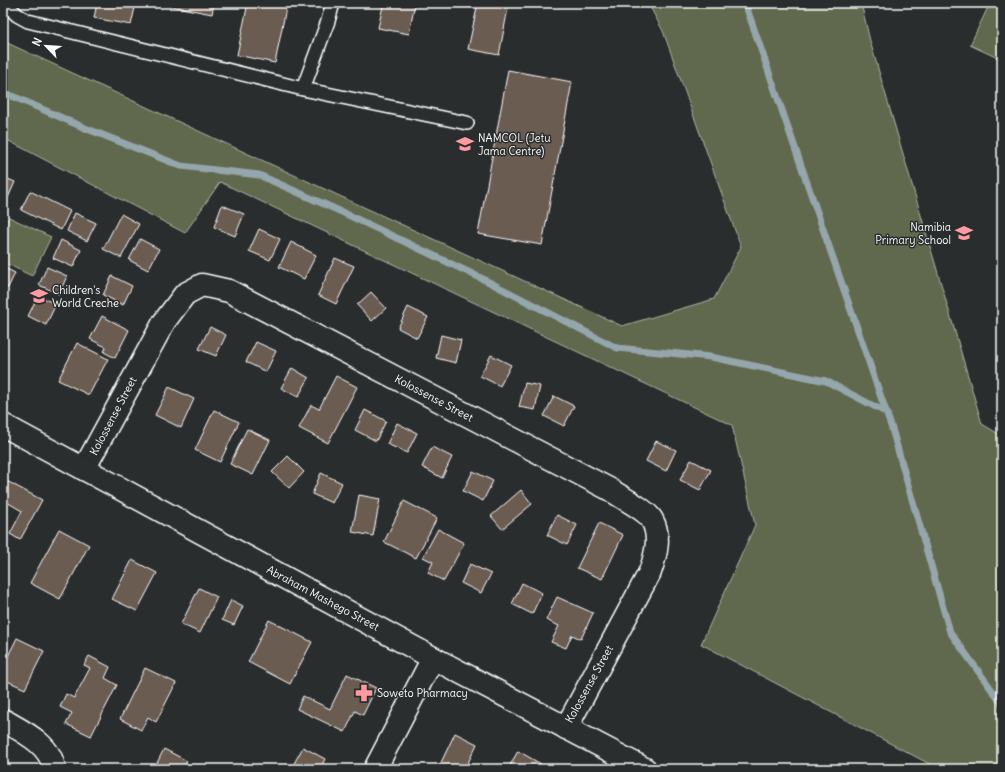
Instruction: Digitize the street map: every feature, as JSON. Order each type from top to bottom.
[{"type":"street","name":"Kolossense Street","points":[[84,470],[164,322],[185,294],[202,285],[229,291],[608,490],[638,507],[652,519],[657,535],[656,555],[650,572],[566,728]]},
{"type":"street","name":"Abraham Mashego Street","points":[[3,425],[434,658],[645,769]]},
{"type":"street","points":[[375,769],[434,658]]},
{"type":"street","points":[[3,720],[20,729],[42,746],[50,756],[54,769]]},
{"type":"lane","points":[[5,3],[16,15],[28,21],[303,89],[467,123]]},
{"type":"lane","points":[[303,89],[328,21],[333,3]]},
{"type":"green space","points":[[648,3],[861,3],[870,41],[982,424],[1002,436],[1002,769],[939,769],[701,644],[755,525],[732,425],[220,182],[185,233],[3,139],[3,41],[622,326],[714,299],[741,247],[663,31]]},
{"type":"green space","points":[[990,3],[1002,3],[1002,60],[970,45]]},
{"type":"green space","points":[[9,217],[51,237],[32,276],[3,262],[3,231]]},
{"type":"building","points":[[97,3],[136,3],[131,25],[94,18]]},
{"type":"building","points":[[166,3],[214,3],[212,14],[166,5]]},
{"type":"building","points":[[248,3],[287,3],[275,63],[237,55]]},
{"type":"building","points":[[368,3],[415,3],[409,34],[378,28],[383,6]]},
{"type":"building","points":[[478,3],[509,3],[499,55],[468,49]]},
{"type":"building","points":[[508,70],[572,82],[542,245],[478,234]]},
{"type":"building","points":[[3,177],[15,182],[7,200],[3,198]]},
{"type":"building","points":[[30,191],[70,211],[61,230],[21,210]]},
{"type":"building","points":[[222,205],[244,214],[235,236],[214,227]]},
{"type":"building","points":[[75,213],[96,223],[87,241],[67,231]]},
{"type":"building","points":[[121,214],[139,224],[121,258],[103,249]]},
{"type":"building","points":[[259,229],[280,239],[270,260],[249,251]]},
{"type":"building","points":[[140,239],[159,249],[148,270],[129,260]]},
{"type":"building","points":[[61,240],[81,250],[73,267],[53,258]]},
{"type":"building","points":[[291,242],[316,255],[304,279],[279,267]]},
{"type":"building","points":[[335,258],[354,266],[336,304],[318,295]]},
{"type":"building","points":[[3,267],[15,273],[8,288],[3,285]]},
{"type":"building","points":[[47,267],[67,276],[59,294],[39,285]]},
{"type":"building","points":[[112,276],[132,286],[123,305],[103,295]]},
{"type":"building","points":[[371,292],[386,308],[372,321],[357,305]]},
{"type":"building","points":[[38,296],[56,304],[46,325],[28,316]]},
{"type":"building","points":[[408,307],[428,317],[417,338],[398,328]]},
{"type":"building","points":[[102,316],[129,330],[115,358],[104,352],[106,347],[90,339]]},
{"type":"building","points":[[210,327],[226,335],[216,356],[199,349]]},
{"type":"building","points":[[441,335],[461,340],[456,363],[436,358]]},
{"type":"building","points":[[256,342],[276,351],[266,372],[246,362]]},
{"type":"building","points":[[77,343],[108,359],[89,395],[58,380]]},
{"type":"building","points":[[491,355],[511,365],[500,386],[480,376]]},
{"type":"building","points":[[292,368],[309,378],[298,397],[281,388]]},
{"type":"building","points":[[336,376],[357,387],[328,443],[299,428],[311,405],[319,409]]},
{"type":"building","points":[[525,383],[540,386],[535,410],[519,407]]},
{"type":"building","points":[[169,387],[194,399],[181,428],[155,415]]},
{"type":"building","points":[[554,396],[574,406],[564,426],[544,416]]},
{"type":"building","points":[[214,410],[239,422],[220,462],[195,450]]},
{"type":"building","points":[[365,410],[386,421],[376,441],[355,430]]},
{"type":"building","points":[[397,423],[417,433],[407,453],[387,444]]},
{"type":"building","points":[[247,429],[270,440],[253,475],[230,464]]},
{"type":"building","points":[[656,441],[676,450],[666,471],[646,461]]},
{"type":"building","points":[[432,447],[452,457],[442,478],[422,467]]},
{"type":"building","points":[[288,456],[304,472],[289,488],[272,472]]},
{"type":"building","points":[[691,460],[711,470],[700,490],[680,480]]},
{"type":"building","points":[[473,471],[493,481],[483,501],[463,491]]},
{"type":"building","points":[[321,473],[342,483],[332,503],[312,494]]},
{"type":"building","points":[[3,479],[42,500],[20,540],[10,534],[22,511],[5,501],[3,505]]},
{"type":"building","points":[[521,490],[532,504],[502,529],[491,516]]},
{"type":"building","points":[[359,495],[380,499],[373,536],[352,532]]},
{"type":"building","points":[[404,501],[437,518],[416,558],[384,542]]},
{"type":"building","points":[[557,515],[577,525],[567,545],[547,535]]},
{"type":"building","points":[[599,523],[623,535],[602,579],[577,568]]},
{"type":"building","points":[[59,529],[89,545],[60,599],[30,583]]},
{"type":"building","points":[[438,529],[464,543],[444,581],[428,573],[433,562],[423,557]]},
{"type":"building","points":[[132,560],[157,573],[137,611],[112,599]]},
{"type":"building","points":[[470,564],[491,574],[481,593],[461,583]]},
{"type":"building","points":[[522,583],[542,593],[532,614],[512,604]]},
{"type":"building","points":[[199,588],[217,597],[200,633],[181,624]]},
{"type":"building","points":[[557,597],[593,613],[581,639],[572,635],[566,648],[551,642],[559,626],[546,620]]},
{"type":"building","points":[[231,600],[243,606],[234,625],[222,620]]},
{"type":"building","points":[[269,620],[312,642],[290,684],[248,662]]},
{"type":"building","points":[[17,638],[44,651],[25,689],[3,679],[3,666]]},
{"type":"building","points":[[89,656],[110,667],[105,678],[117,685],[91,736],[66,724],[72,713],[60,707],[66,694],[74,698],[90,668],[84,665]]},
{"type":"building","points":[[145,668],[176,683],[156,722],[148,717],[141,730],[120,719]]},
{"type":"building","points":[[347,674],[376,688],[363,715],[355,711],[345,732],[297,709],[303,696],[330,709]]},
{"type":"building","points":[[455,733],[477,744],[465,769],[438,769]]},
{"type":"building","points":[[303,747],[325,759],[320,769],[291,769]]},
{"type":"building","points":[[164,749],[187,761],[182,769],[154,769]]},
{"type":"building","points":[[518,751],[541,764],[538,769],[508,769]]},
{"type":"waterway","points":[[745,3],[892,429],[950,632],[1002,704]]},
{"type":"waterway","points":[[3,92],[85,128],[181,166],[259,175],[344,213],[485,280],[617,348],[711,357],[826,381],[887,413]]},
{"type":"place","name":"NAMCOL (Jetu Jama Centre)","points":[[465,144]]},
{"type":"place","name":"Namibia Primary School","points":[[964,233]]},
{"type":"place","name":"Children's World Creche","points":[[39,296]]},
{"type":"place","name":"Soweto Pharmacy","points":[[364,693]]}]
